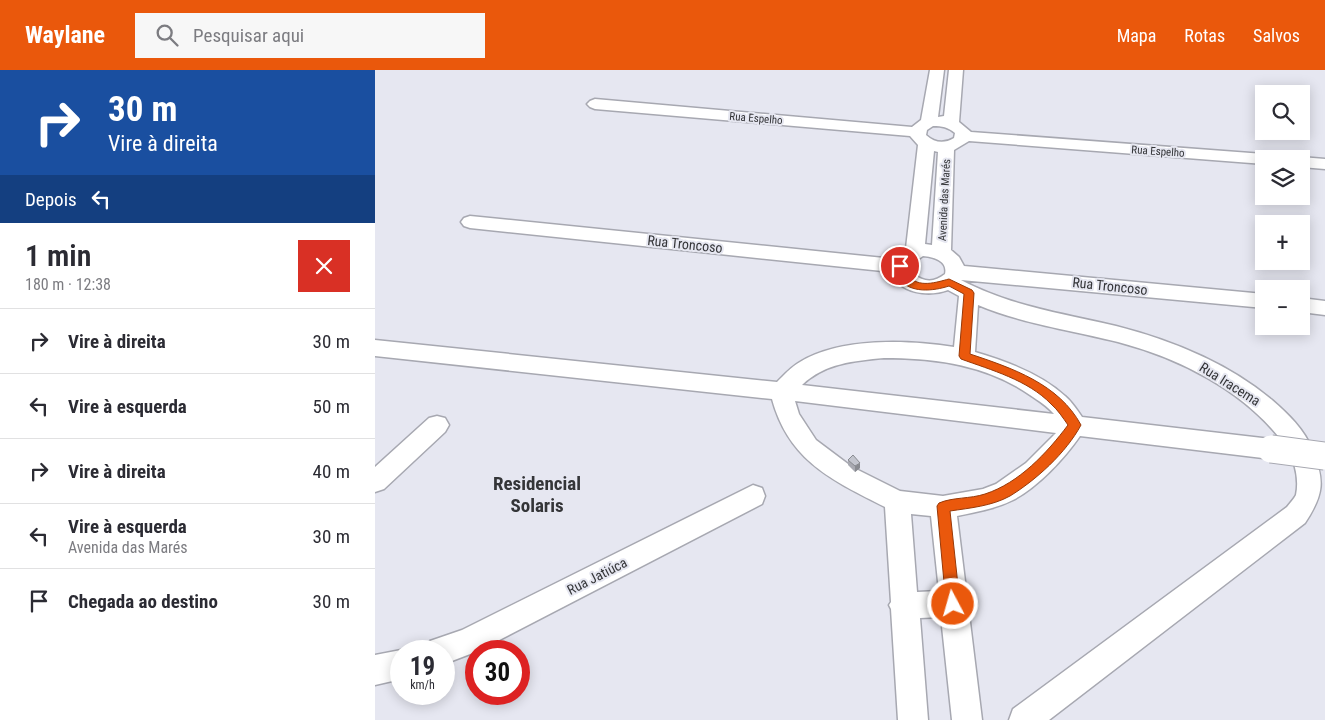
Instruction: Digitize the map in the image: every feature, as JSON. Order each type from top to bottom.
[{"type":"street","name":"Avenida das Marés","points":[[937,70],[924,133],[915,252],[933,251],[941,253],[953,261],[958,282]]},
{"type":"street","points":[[951,123],[956,70]]},
{"type":"street","name":"Rua Espelho","points":[[595,104],[924,133]]},
{"type":"street","points":[[924,133],[951,123]]},
{"type":"street","points":[[951,123],[960,129],[963,136]]},
{"type":"street","name":"Avenida das Marés","points":[[924,133],[947,147]]},
{"type":"street","name":"Avenida das Marés","points":[[947,147],[958,143],[963,136]]},
{"type":"street","name":"Rua Espelho","points":[[963,136],[1255,158]]},
{"type":"street","name":"Avenida das Marés","points":[[941,253],[947,147]]},
{"type":"street","points":[[1310,163],[1325,164]]},
{"type":"street","name":"Rua Troncoso","points":[[470,222],[900,266]]},
{"type":"street","points":[[915,252],[903,260],[900,266],[904,278],[917,286],[935,287],[958,282],[964,356]]},
{"type":"street","points":[[1018,312],[1029,278]]},
{"type":"street","name":"Rua Troncoso","points":[[958,282],[1029,278],[1255,300]]},
{"type":"street","name":"Rua Iracema","points":[[958,282],[1018,312],[1149,343],[1201,365],[1249,393],[1291,430],[1305,452],[1311,475],[1308,497],[1296,515],[1024,720]]},
{"type":"street","points":[[1310,306],[1325,308]]},
{"type":"street","points":[[375,348],[781,391],[1325,456]]},
{"type":"street","points":[[781,391],[808,368],[838,356],[877,350],[918,349],[964,356],[1005,370],[1034,385],[1055,400],[1075,425]]},
{"type":"street","points":[[781,391],[788,416],[808,447],[843,474],[897,501],[943,506],[983,500],[1005,492],[1035,470],[1060,445],[1075,425]]},
{"type":"street","points":[[375,482],[437,425]]},
{"type":"street","name":"Rua Jatiúca","points":[[455,646],[467,642],[753,496]]},
{"type":"street","points":[[897,501],[903,605],[913,720]]},
{"type":"street","points":[[943,506],[967,720]]},
{"type":"street","points":[[903,605],[953,604]]},
{"type":"street","points":[[375,670],[390,667]]},
{"type":"building","points":[[853,455],[860,463],[855,466],[848,460]]},
{"type":"district","name":"Residencial Solaris","points":[[537,494]]},
{"type":"route","points":[[900,266],[904,278],[917,286],[935,287],[949,282],[969,293],[968,326],[964,356],[1005,370],[1034,385],[1055,400],[1075,425],[1060,445],[1035,470],[1005,492],[983,500],[943,506],[953,604]]}]
